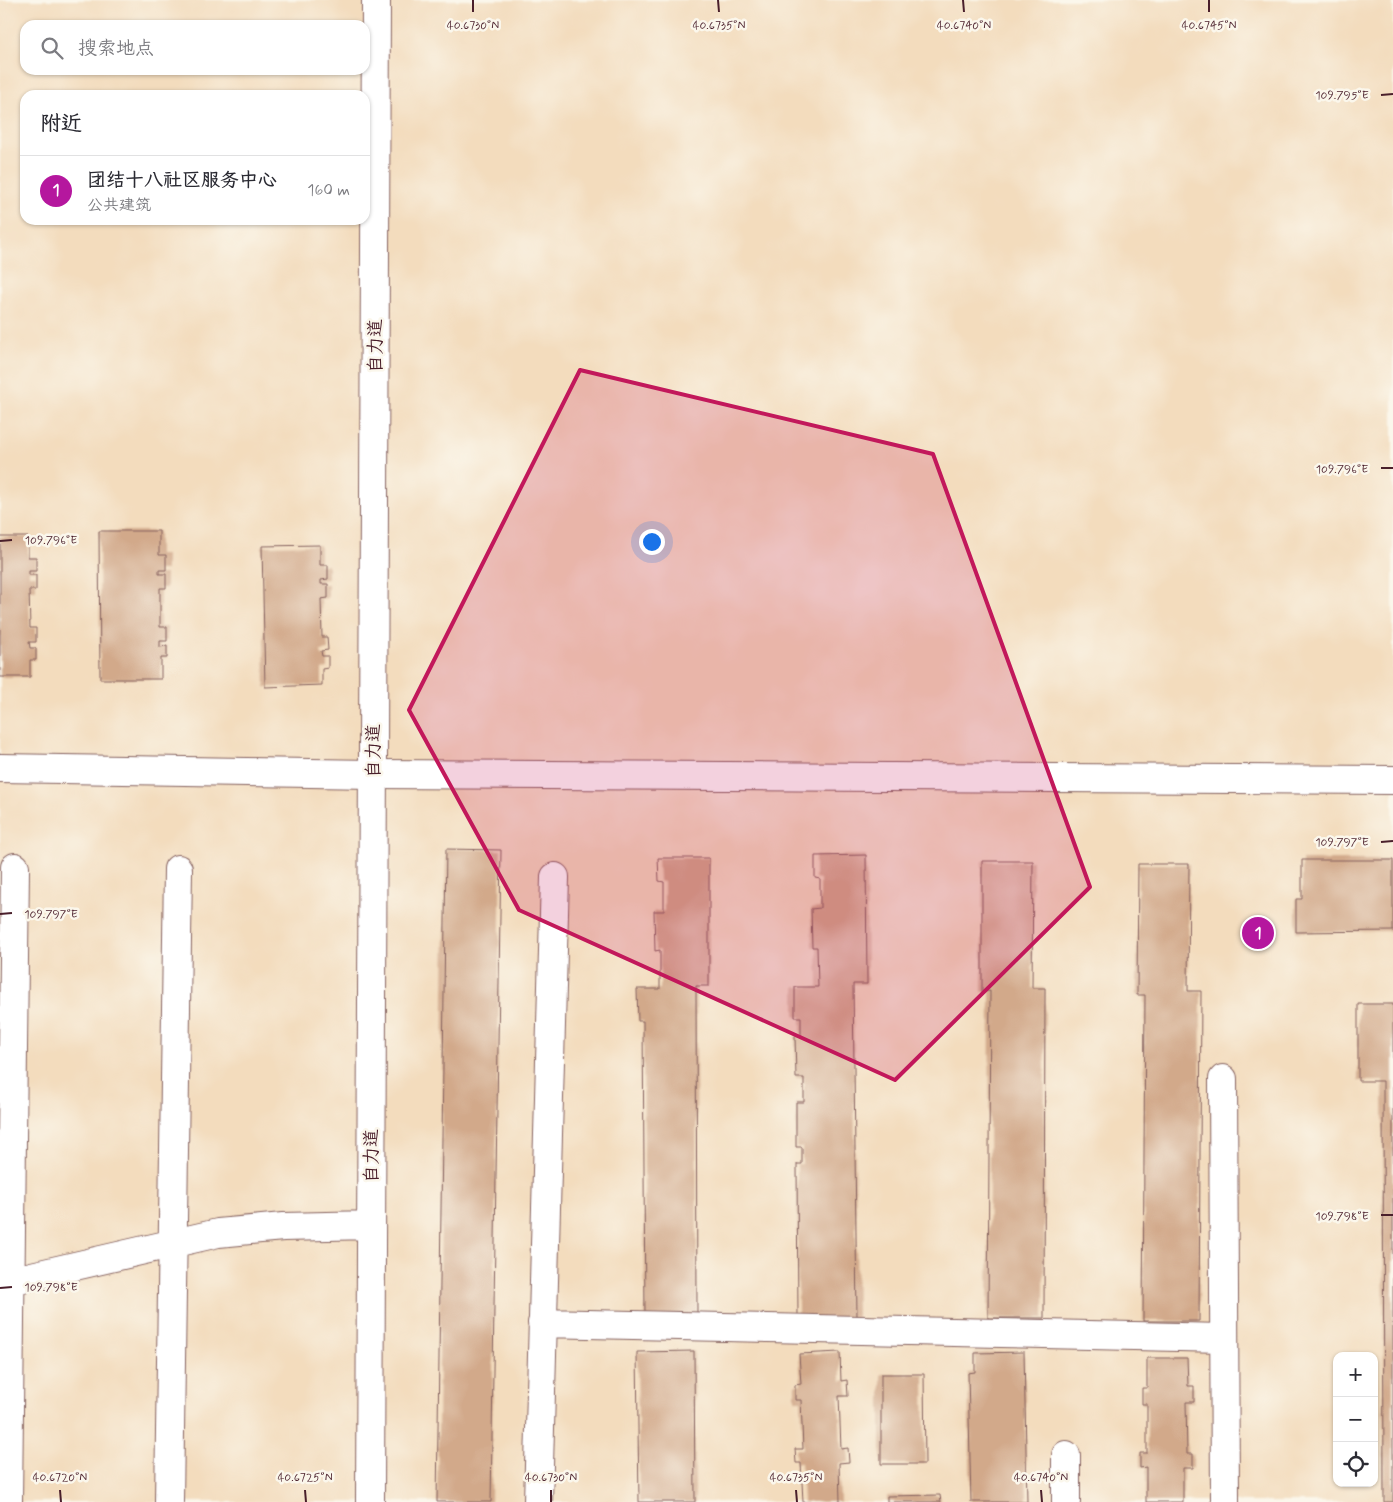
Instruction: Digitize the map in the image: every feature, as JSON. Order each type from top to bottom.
[{"type":"street","name":"自力道","points":[[370,1502],[376,0]]},
{"type":"street","points":[[0,768],[373,774],[1393,780]]},
{"type":"street","points":[[8,1502],[5,1408],[10,1281],[6,1143],[15,867]]},
{"type":"street","points":[[169,1502],[178,869]]},
{"type":"street","points":[[538,1502],[555,877]]},
{"type":"street","points":[[1223,1079],[1225,1502]]},
{"type":"street","points":[[10,1281],[218,1233],[283,1227],[371,1225]]},
{"type":"street","points":[[542,1323],[1224,1338]]},
{"type":"street","points":[[1066,1455],[1066,1502]]},
{"type":"highlighted area","points":[[580,370],[933,454],[1090,887],[895,1080],[519,910],[409,710]]},
{"type":"building","points":[[99,531],[159,531],[159,555],[166,555],[166,570],[159,570],[159,574],[166,574],[166,588],[160,588],[160,627],[167,627],[167,641],[160,641],[160,647],[167,646],[167,658],[161,658],[161,679],[100,679]]},
{"type":"building","points":[[0,537],[28,537],[28,557],[36,557],[36,571],[29,571],[29,575],[36,575],[36,590],[29,590],[30,628],[36,628],[36,642],[29,642],[30,648],[36,648],[36,660],[30,660],[30,677],[0,677]]},
{"type":"building","points":[[320,545],[320,565],[328,565],[328,579],[321,580],[321,584],[328,584],[328,598],[321,599],[322,637],[327,637],[328,650],[321,651],[322,656],[328,656],[328,668],[322,669],[322,685],[265,687],[262,546]]},
{"type":"building","points":[[446,849],[501,850],[491,1502],[437,1502]]},
{"type":"building","points":[[866,855],[867,984],[853,984],[857,1318],[798,1319],[797,1164],[802,1164],[802,1147],[796,1147],[796,1102],[804,1102],[804,1078],[796,1078],[795,1036],[801,1036],[801,1017],[795,1017],[795,987],[818,987],[817,947],[812,947],[811,909],[820,908],[820,879],[815,878],[815,856]]},
{"type":"building","points":[[658,858],[709,858],[709,986],[696,986],[697,1318],[645,1318],[643,1021],[638,1021],[637,989],[660,989],[660,950],[655,951],[654,911],[664,911],[664,882],[659,881]]},
{"type":"building","points":[[1302,860],[1393,860],[1393,931],[1296,932],[1296,899],[1302,899]]},
{"type":"building","points":[[982,861],[1033,861],[1032,988],[1045,988],[1044,1318],[988,1318],[990,991],[982,992]]},
{"type":"building","points":[[1138,864],[1189,864],[1188,991],[1201,991],[1199,1321],[1143,1321],[1145,995],[1137,995]]},
{"type":"building","points":[[1358,1004],[1393,1004],[1393,1502],[1384,1502],[1383,1081],[1358,1081]]},
{"type":"building","points":[[694,1351],[695,1502],[639,1502],[637,1352]]},
{"type":"building","points":[[840,1352],[841,1381],[847,1380],[848,1396],[839,1396],[841,1449],[848,1448],[849,1462],[839,1463],[840,1502],[803,1502],[801,1463],[796,1463],[795,1449],[803,1449],[801,1400],[795,1400],[795,1385],[801,1384],[799,1354]]},
{"type":"building","points":[[1024,1352],[1027,1502],[971,1502],[968,1373],[975,1372],[975,1353]]},
{"type":"building","points":[[1147,1358],[1187,1358],[1188,1386],[1194,1386],[1194,1402],[1186,1402],[1187,1454],[1193,1454],[1193,1468],[1183,1468],[1183,1502],[1146,1502],[1146,1467],[1140,1468],[1140,1453],[1147,1453],[1147,1404],[1142,1404],[1142,1388],[1147,1388]]},
{"type":"building","points":[[881,1374],[924,1374],[925,1464],[881,1464]]},
{"type":"building","points":[[940,1495],[941,1502],[887,1502],[887,1496]]},
{"type":"place","name":"团结十八社区服务中心","points":[[1258,933]]}]
